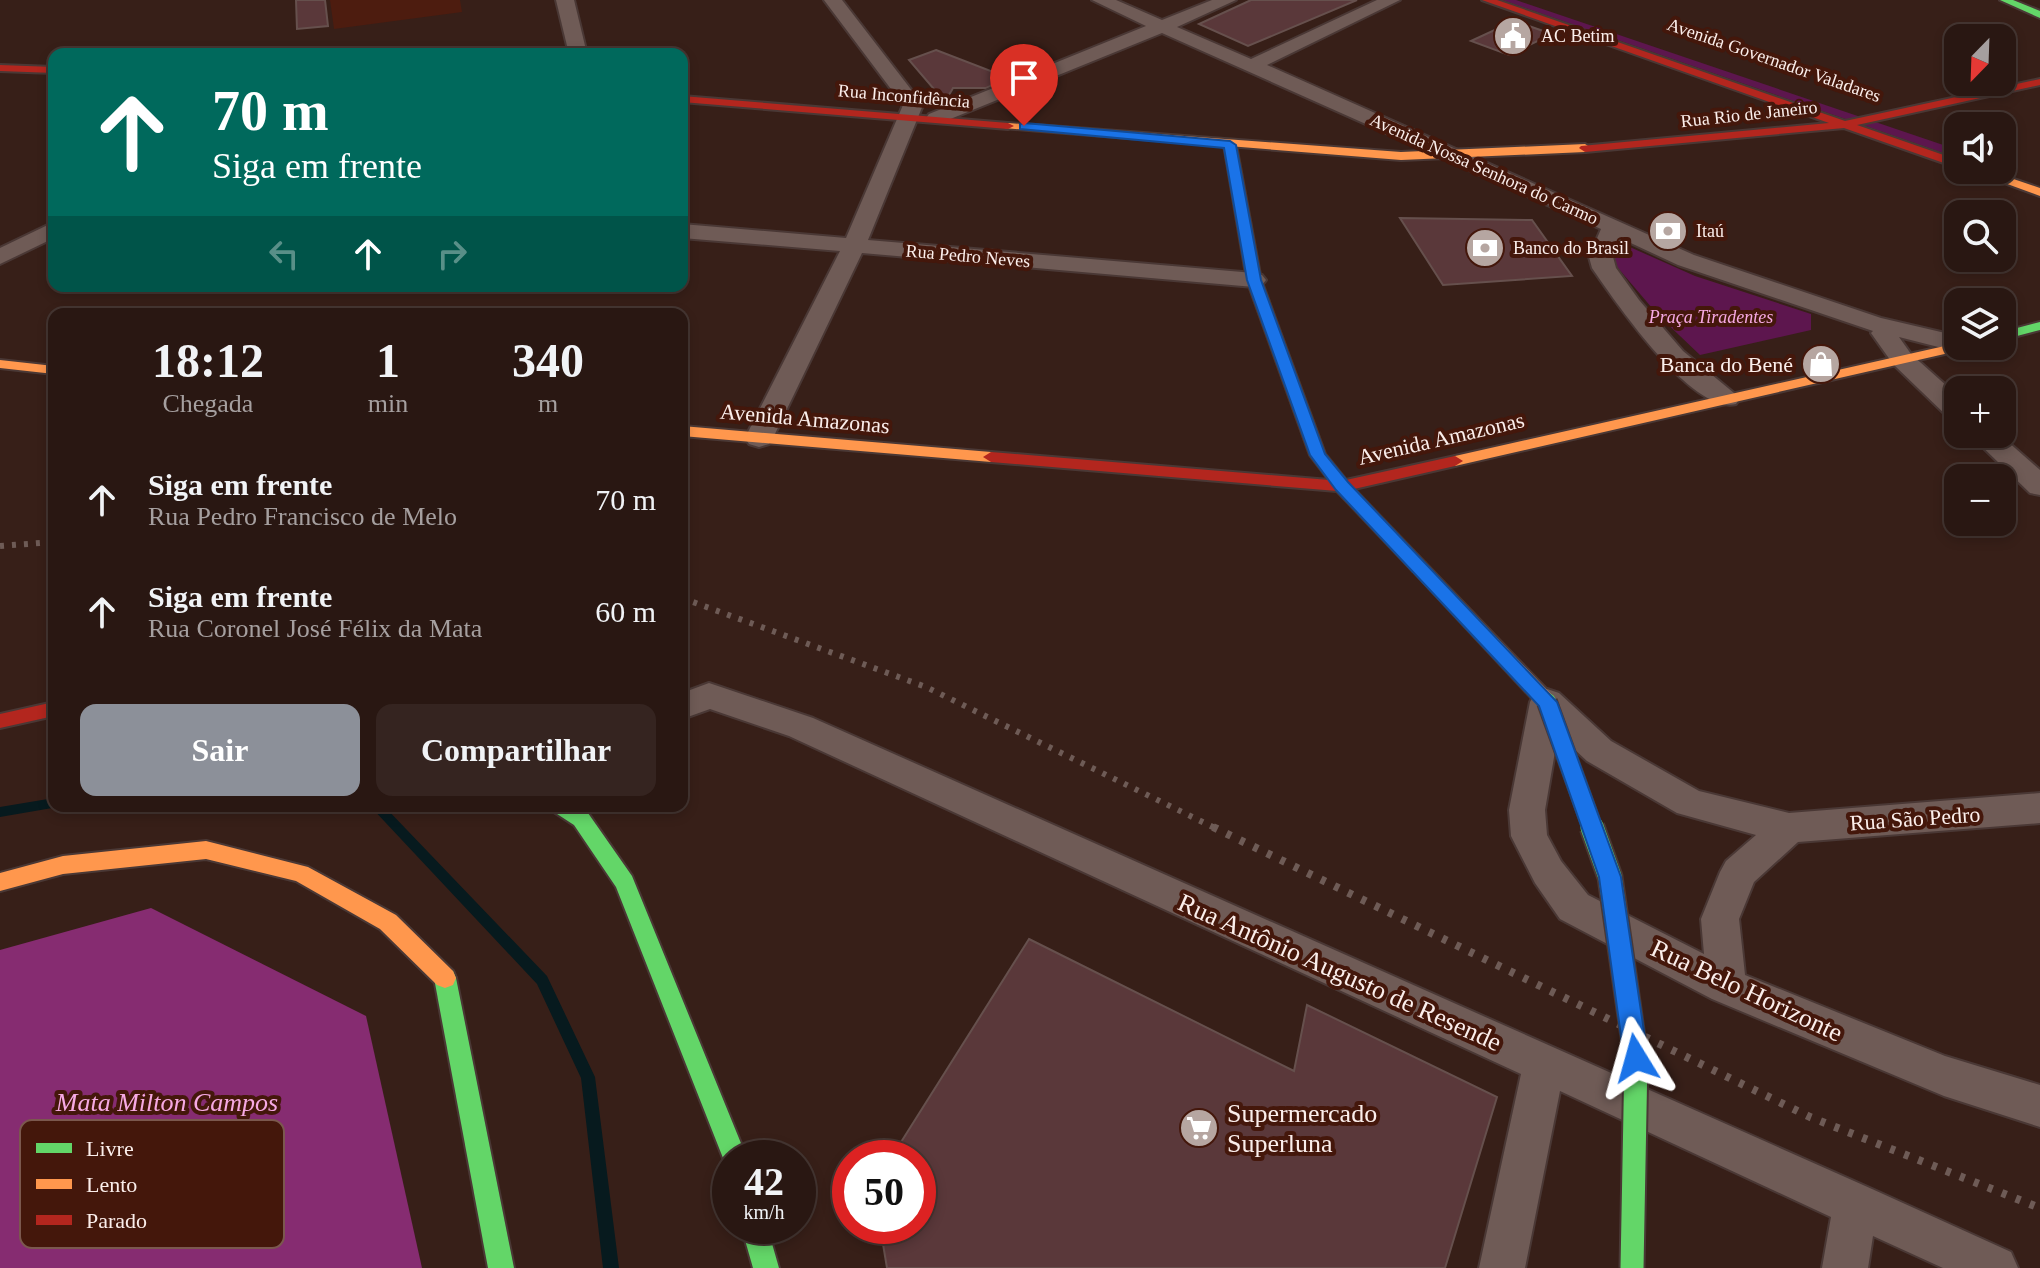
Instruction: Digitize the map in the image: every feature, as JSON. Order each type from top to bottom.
[{"type":"main road","name":"Avenida Governador Valadares","points":[[1487,0],[1944,159]]},
{"type":"main road","name":"Avenida Governador Valadares","points":[[1533,0],[1909,127]]},
{"type":"main road","points":[[2005,0],[2040,15]]},
{"type":"main road","points":[[0,68],[48,70]]},
{"type":"main road","name":"Rua Rio de Janeiro","points":[[1457,155],[1612,147],[1842,125],[2040,82]]},
{"type":"main road","name":"Rua Inconfidência","points":[[688,99],[1230,145],[1401,156],[1457,155]]},
{"type":"main road","points":[[1230,145],[1254,280],[1318,455],[1342,486],[1547,702],[1610,877],[1636,1058],[1632,1268]]},
{"type":"main road","points":[[2016,184],[2040,192]]},
{"type":"main road","points":[[2016,332],[2040,326]]},
{"type":"main road","name":"Avenida Amazonas","points":[[688,432],[1342,486],[1944,349]]},
{"type":"main road","points":[[0,364],[48,369]]},
{"type":"main road","points":[[0,721],[48,710]]},
{"type":"main road","points":[[578,812],[625,882],[728,1140]]},
{"type":"main road","points":[[0,882],[63,865],[206,850],[301,873],[388,922],[447,980],[501,1268]]},
{"type":"main road","points":[[759,1244],[766,1268]]},
{"type":"street","points":[[565,0],[577,48]]},
{"type":"street","points":[[759,438],[854,246],[913,105],[833,0]]},
{"type":"street","name":"Avenida Nossa Senhora do Carmo","points":[[1101,0],[1457,155],[1686,260],[1873,323],[1944,341]]},
{"type":"street","points":[[936,118],[1227,0]]},
{"type":"street","points":[[1253,65],[1391,0]]},
{"type":"street","points":[[1613,227],[1601,257],[1604,268],[1668,350],[1698,378],[1727,398]]},
{"type":"street","points":[[4,251],[48,232]]},
{"type":"street","name":"Rua Pedro Neves","points":[[688,232],[1254,280]]},
{"type":"street","points":[[1873,323],[1894,344],[1902,359],[1944,398]]},
{"type":"street","points":[[1998,448],[2040,486]]},
{"type":"street","name":"Rua Antônio Augusto de Resende","points":[[688,704],[709,696],[801,727],[1995,1268]]},
{"type":"street","name":"Rua São Pedro","points":[[1547,702],[1599,751],[1690,803],[1789,828],[2040,808]]},
{"type":"street","name":"Rua Belo Horizonte","points":[[1547,702],[1527,810],[1529,836],[1548,872],[1574,907],[1726,986],[1944,1076],[2040,1106]]},
{"type":"street","points":[[1726,986],[1720,919],[1739,872],[1789,828]]},
{"type":"street","points":[[1502,1268],[1544,1064]]},
{"type":"street","points":[[1845,1268],[1856,1205]]},
{"type":"shaded area","points":[[330,0],[460,0],[462,12],[334,29]]},
{"type":"green space","points":[[1502,0],[1516,0],[1944,145],[1944,153]]},
{"type":"green space","name":"Praça Tiradentes","points":[[1623,244],[1695,276],[1811,314],[1811,330],[1700,355],[1658,315],[1612,261],[1616,250]]},
{"type":"green space","name":"Mata Milton Campos","points":[[151,908],[366,1016],[422,1268],[0,1268],[0,950]]},
{"type":"building","points":[[296,0],[325,0],[328,26],[297,29]]},
{"type":"building","points":[[1251,0],[1357,0],[1248,46],[1199,24]]},
{"type":"building","name":"AC Betim","points":[[1514,21],[1552,34],[1509,55],[1471,41]]},
{"type":"building","points":[[936,50],[1009,78],[986,88],[953,88],[945,102],[909,60]]},
{"type":"building","name":"Banco do Brasil","points":[[1400,218],[1532,220],[1572,276],[1443,285]]},
{"type":"building","name":"Supermercado Superluna","points":[[1029,939],[1294,1071],[1307,1005],[1497,1097],[1445,1268],[887,1268],[883,1244],[936,1244],[936,1140],[902,1140]]},
{"type":"waterway","points":[[0,812],[48,804]]},
{"type":"waterway","points":[[382,812],[542,980],[588,1077],[611,1268]]},
{"type":"railway","points":[[0,546],[48,542]]},
{"type":"railway","points":[[688,600],[926,687],[1217,829]]},
{"type":"railway","points":[[1213,827],[1810,1117],[2040,1208]]},
{"type":"traffic: fast","points":[[2005,0],[2040,15]]},
{"type":"traffic: fast","points":[[2016,332],[2040,326]]},
{"type":"traffic: fast","points":[[1547,702],[1610,877],[1636,1058],[1632,1268]]},
{"type":"traffic: fast","points":[[570,812],[581,819],[625,882],[728,1140]]},
{"type":"traffic: fast","points":[[445,978],[501,1268]]},
{"type":"traffic: fast","points":[[759,1244],[766,1268]]},
{"type":"traffic: slow","points":[[1008,126],[1401,156],[1585,148]]},
{"type":"traffic: slow","points":[[2016,184],[2040,192]]},
{"type":"traffic: slow","points":[[1455,461],[1944,350]]},
{"type":"traffic: slow","points":[[0,364],[48,369]]},
{"type":"traffic: slow","points":[[688,432],[991,457]]},
{"type":"traffic: slow","points":[[1419,567],[1547,702]]},
{"type":"traffic: slow","points":[[0,882],[63,865],[206,850],[301,873],[388,922],[445,978]]},
{"type":"traffic: jam","points":[[1487,0],[1944,159]]},
{"type":"traffic: jam","points":[[0,68],[48,70]]},
{"type":"traffic: jam","points":[[1585,148],[1842,125],[2040,82]]},
{"type":"traffic: jam","points":[[688,99],[1008,126]]},
{"type":"traffic: jam","points":[[1230,145],[1254,280],[1318,455],[1342,486],[1419,567]]},
{"type":"traffic: jam","points":[[991,457],[1342,486],[1455,461]]},
{"type":"traffic: jam","points":[[0,721],[48,710]]},
{"type":"place","name":"AC Betim","points":[[1513,36]]},
{"type":"place","name":"Itaú","points":[[1668,231]]},
{"type":"place","name":"Banco do Brasil","points":[[1485,248]]},
{"type":"place","name":"Banca do Bené","points":[[1821,364]]},
{"type":"place","name":"Supermercado Superluna","points":[[1199,1128]]},
{"type":"route","points":[[1024,126],[1230,145],[1254,280],[1318,455],[1342,486],[1547,702],[1610,877],[1636,1058]]}]
